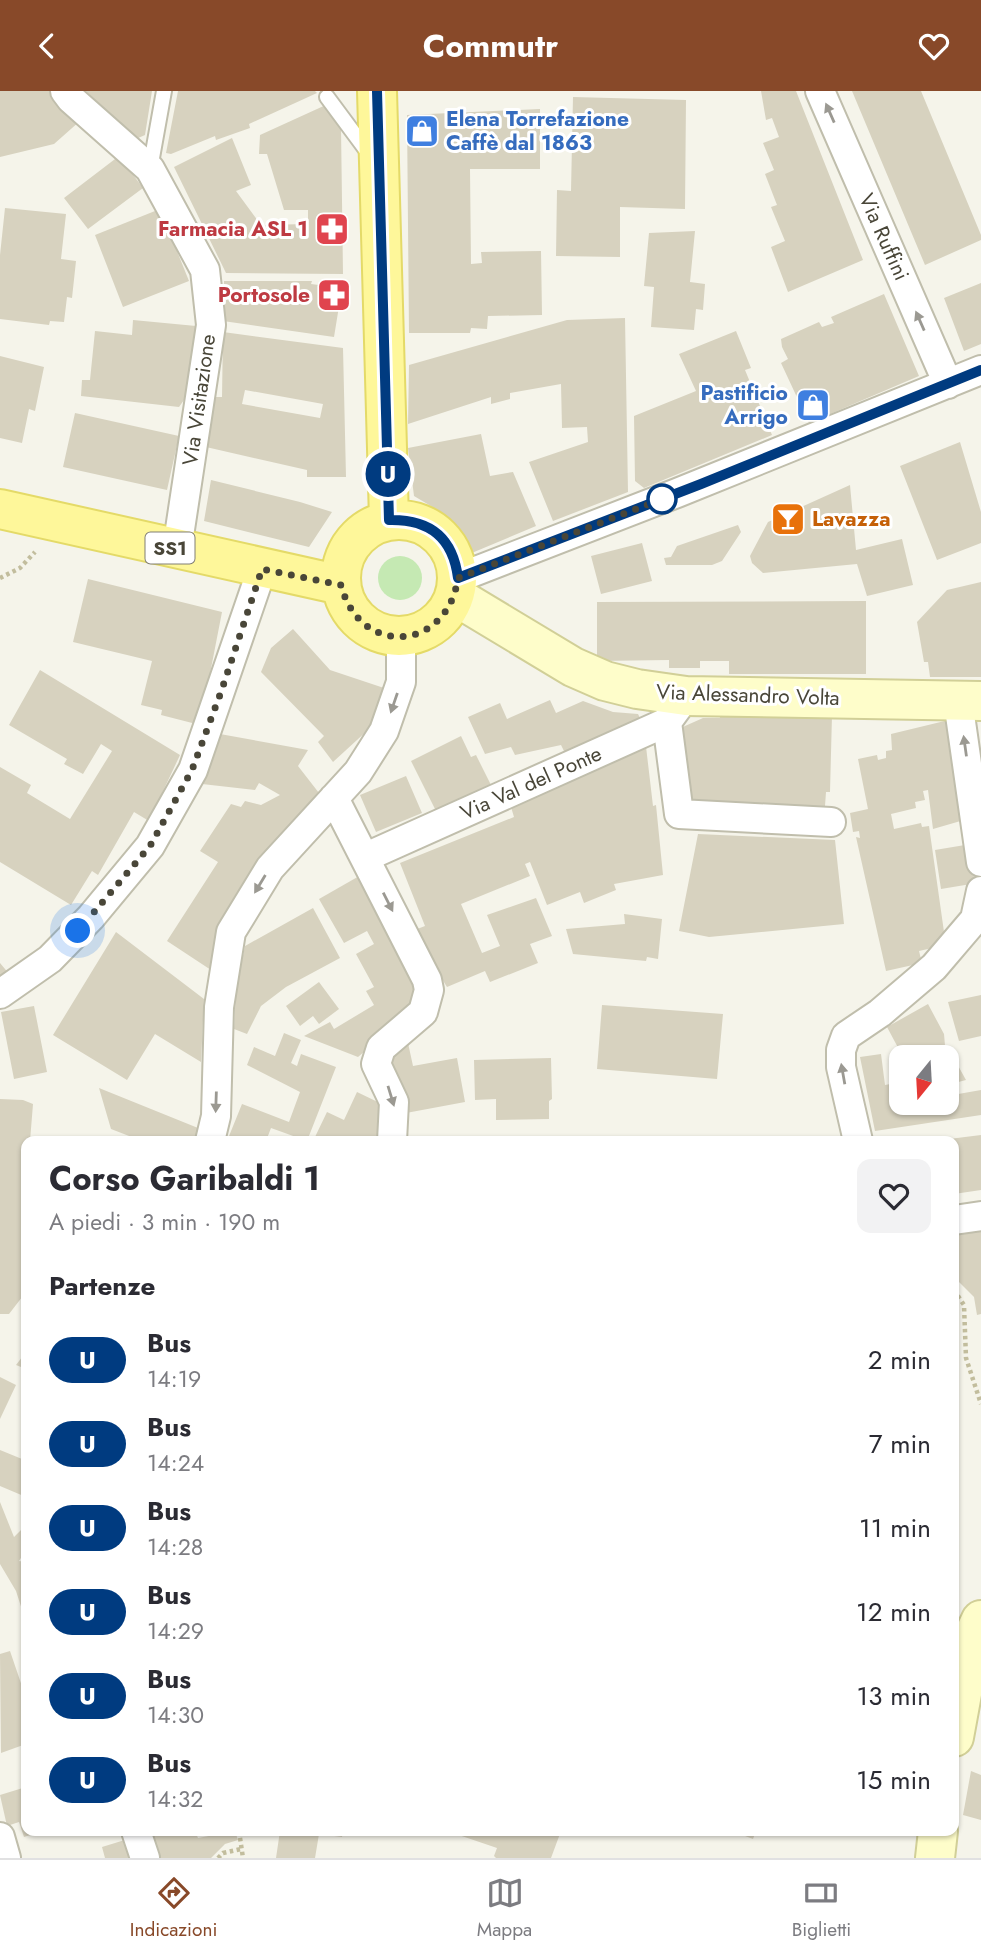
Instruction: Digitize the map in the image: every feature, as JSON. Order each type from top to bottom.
[{"type":"main road","points":[[377,91],[389,520]]},
{"type":"main road","name":"SS1","points":[[0,509],[341,585]]},
{"type":"main road","points":[[389,520],[411,521],[431,529],[451,550],[457,587],[448,610],[438,622],[411,636],[380,634],[365,626],[353,615],[345,601],[341,585],[341,567],[347,551],[358,536],[372,526],[389,520]]},
{"type":"main road","name":"Via Alessandro Volta","points":[[457,587],[573,667],[605,681],[637,689],[676,709],[970,701]]},
{"type":"main road","points":[[959,1710],[972,1639],[981,1620]]},
{"type":"main road","points":[[935,1858],[937,1836]]},
{"type":"street","name":"Via Visitazione","points":[[65,91],[150,169],[205,270],[211,325],[177,549]]},
{"type":"street","name":"Via Ruffini","points":[[820,91],[948,384]]},
{"type":"street","points":[[457,587],[690,488],[981,370]]},
{"type":"street","points":[[0,994],[50,959],[91,917],[150,846],[192,770],[262,569]]},
{"type":"street","points":[[211,1136],[216,1116],[219,1007],[231,932],[270,868],[358,772],[384,731],[397,698],[402,674],[401,652],[396,637]]},
{"type":"street","points":[[970,701],[981,862]]},
{"type":"street","points":[[676,709],[679,814],[831,823]]},
{"type":"street","name":"Via Val del Ponte","points":[[366,857],[676,709]]},
{"type":"street","points":[[334,798],[428,980],[429,990],[423,1012],[381,1048],[376,1064],[394,1102],[392,1136]]},
{"type":"street","points":[[857,1136],[841,1067],[841,1050],[846,1036],[880,1013],[934,967],[975,919],[981,891]]},
{"type":"street","points":[[959,1219],[981,1216]]},
{"type":"street","points":[[138,1836],[145,1858]]},
{"type":"street","points":[[0,1837],[6,1858]]},
{"type":"lane","points":[[150,169],[164,91]]},
{"type":"lane","points":[[327,97],[379,166]]},
{"type":"path","points":[[959,1298],[964,1305],[966,1358],[981,1404]]},
{"type":"path","points":[[240,1836],[243,1858]]},
{"type":"path","points":[[218,1858],[223,1853],[242,1849]]},
{"type":"green space","points":[[400,556],[409,557],[416,562],[421,569],[421,587],[416,594],[409,599],[400,600],[391,599],[384,594],[379,587],[378,578],[379,569],[384,562],[391,557]]},
{"type":"building","points":[[0,91],[52,91],[80,121],[54,144],[0,157]]},
{"type":"building","points":[[86,91],[152,91],[145,135],[136,139]]},
{"type":"building","points":[[178,91],[317,93],[249,124],[250,128],[216,140],[215,136],[171,154],[166,153]]},
{"type":"building","points":[[761,91],[796,91],[863,260],[788,292],[771,247],[785,241],[771,207],[777,205],[765,174],[774,170],[763,143],[779,137],[772,118],[766,120]]},
{"type":"building","points":[[852,91],[921,91],[981,240],[925,265]]},
{"type":"building","points":[[573,97],[686,100],[685,209],[620,207],[620,257],[556,256],[557,190],[571,191]]},
{"type":"building","points":[[328,104],[341,128],[343,274],[226,273],[174,167],[232,138],[251,185],[236,191],[261,225],[308,224],[308,210],[284,210],[267,154],[259,154],[260,135]]},
{"type":"building","points":[[540,109],[540,169],[470,169],[471,264],[482,263],[481,252],[541,251],[542,315],[488,316],[487,329],[471,328],[470,333],[409,333],[407,115]]},
{"type":"building","points":[[119,156],[143,188],[88,229],[64,198]]},
{"type":"building","points":[[5,208],[66,214],[61,259],[76,261],[72,298],[67,297],[64,322],[50,321],[49,325],[0,319],[0,255]]},
{"type":"building","points":[[160,209],[189,281],[123,307],[95,235]]},
{"type":"building","points":[[695,231],[690,282],[705,284],[703,310],[696,309],[694,330],[651,327],[654,287],[644,286],[649,233]]},
{"type":"building","points":[[224,281],[312,281],[311,284],[342,288],[334,337],[223,321]]},
{"type":"building","points":[[981,283],[981,344],[964,351],[944,298]]},
{"type":"building","points":[[884,294],[919,376],[809,423],[781,363],[788,359],[781,339],[819,322],[822,327],[834,323],[831,317]]},
{"type":"building","points":[[625,318],[628,492],[553,521],[529,462],[588,442],[587,427],[562,428],[561,384],[510,393],[510,399],[491,404],[491,397],[408,424],[409,365],[567,320]]},
{"type":"building","points":[[133,320],[196,326],[189,393],[179,407],[81,396],[82,380],[90,380],[95,331],[132,335]]},
{"type":"building","points":[[736,331],[751,368],[745,370],[772,435],[644,488],[635,481],[634,416],[696,391],[679,354]]},
{"type":"building","points":[[223,332],[343,348],[346,477],[307,477],[307,470],[206,447],[211,397],[222,397]],"holes":[[[245,390],[323,404],[320,418],[242,404]]]},
{"type":"building","points":[[0,356],[44,367],[35,411],[29,409],[22,443],[0,438]]},
{"type":"building","points":[[75,413],[179,436],[167,490],[63,467]]},
{"type":"building","points":[[481,434],[490,476],[513,472],[536,526],[467,555],[459,534],[441,512],[414,496],[408,448]]},
{"type":"building","points":[[960,442],[981,512],[981,543],[937,560],[900,466]]},
{"type":"building","points":[[211,480],[332,512],[309,547],[204,521]]},
{"type":"building","points":[[850,485],[856,550],[902,539],[913,585],[867,596],[857,564],[763,573],[752,563],[750,556],[768,522]]},
{"type":"building","points":[[738,525],[741,532],[722,561],[712,565],[666,565],[664,558],[671,557],[677,546]]},
{"type":"building","points":[[642,543],[652,581],[601,594],[591,556]]},
{"type":"building","points":[[88,579],[222,612],[200,725],[161,715],[162,710],[141,705],[152,661],[73,642]]},
{"type":"building","points":[[981,582],[981,677],[930,677],[928,662],[924,662],[917,622],[947,590]]},
{"type":"building","points":[[866,601],[866,674],[729,674],[729,661],[700,661],[700,668],[669,668],[669,660],[597,661],[597,602]]},
{"type":"building","points":[[293,629],[330,670],[384,688],[369,729],[333,762],[318,742],[324,736],[261,672],[271,648]]},
{"type":"building","points":[[40,670],[180,755],[149,821],[134,812],[98,875],[92,871],[71,905],[0,862],[0,767],[31,785],[27,793],[70,819],[112,751],[101,744],[83,774],[64,764],[67,759],[9,725]]},
{"type":"building","points":[[550,700],[556,713],[583,701],[613,712],[638,714],[641,720],[566,755],[561,745],[515,755],[511,747],[485,754],[468,717],[500,703],[507,719]]},
{"type":"building","points":[[719,712],[832,715],[830,792],[826,792],[825,806],[685,803],[676,730],[703,718],[720,718]]},
{"type":"building","points":[[953,719],[964,820],[933,829],[928,790],[923,791],[925,800],[915,802],[916,808],[891,814],[894,829],[921,823],[922,827],[929,826],[945,939],[941,946],[919,951],[922,963],[886,971],[856,837],[860,838],[859,831],[853,832],[850,813],[868,809],[858,759],[877,755],[878,760],[886,758],[886,751],[892,750],[891,734]]},
{"type":"building","points":[[220,734],[308,750],[298,766],[319,793],[264,857],[211,970],[167,941],[218,862],[200,851],[231,804],[241,807],[245,801],[261,805],[280,795],[259,783],[255,790],[202,784]]},
{"type":"building","points":[[461,736],[471,757],[476,755],[492,787],[437,813],[411,761]]},
{"type":"building","points":[[645,738],[653,806],[656,805],[663,875],[614,884],[616,890],[584,903],[580,892],[547,905],[530,862],[525,864],[530,876],[461,904],[482,953],[500,946],[487,915],[536,898],[552,936],[530,944],[538,963],[490,982],[485,971],[447,987],[412,931],[425,926],[400,863],[514,817],[511,807]]},
{"type":"building","points":[[406,776],[422,813],[376,832],[360,795]]},
{"type":"building","points":[[698,834],[835,840],[844,924],[709,937],[679,931]]},
{"type":"building","points":[[971,844],[977,883],[941,889],[935,850]]},
{"type":"building","points":[[361,875],[420,981],[416,1007],[358,1057],[304,1036],[330,1022],[334,1029],[374,1005],[366,991],[374,987],[356,954],[374,944],[367,931],[344,943],[319,899]]},
{"type":"building","points":[[313,908],[340,958],[286,987],[261,1006],[247,1034],[234,1029],[236,989],[245,946]]},
{"type":"building","points":[[624,914],[662,919],[658,959],[647,957],[646,961],[573,954],[566,929],[625,924]]},
{"type":"building","points":[[116,932],[204,999],[201,1062],[155,1034],[127,1080],[53,1035]]},
{"type":"building","points":[[0,963],[10,975],[0,984]]},
{"type":"building","points":[[319,982],[339,1009],[319,1024],[313,1016],[300,1026],[286,1006]]},
{"type":"building","points":[[981,995],[981,1036],[959,1041],[948,1002]]},
{"type":"building","points":[[928,1004],[944,1034],[945,1045],[897,1045],[887,1027]]},
{"type":"building","points":[[602,1005],[723,1014],[717,1079],[597,1069]]},
{"type":"building","points":[[34,1006],[47,1072],[14,1079],[1,1012]]},
{"type":"building","points":[[284,1033],[301,1040],[291,1063],[297,1066],[301,1054],[336,1067],[309,1136],[293,1136],[271,1128],[268,1136],[229,1136],[242,1104],[289,1122],[300,1092],[247,1065],[254,1047],[275,1056]]},
{"type":"building","points":[[408,1043],[413,1066],[457,1058],[465,1102],[406,1113],[387,1070],[391,1058]]},
{"type":"building","points":[[881,1054],[885,1085],[889,1084],[889,1115],[959,1115],[959,1094],[981,1090],[981,1115],[875,1131],[860,1057]]},
{"type":"building","points":[[551,1058],[552,1099],[549,1101],[549,1119],[496,1120],[496,1099],[475,1100],[474,1060]]},
{"type":"building","points":[[959,1067],[966,1080],[959,1082]]},
{"type":"building","points":[[99,1088],[203,1130],[202,1136],[129,1136],[111,1129]]},
{"type":"building","points":[[357,1092],[384,1105],[379,1114],[385,1117],[379,1136],[315,1136],[327,1112],[344,1120]]},
{"type":"building","points":[[0,1099],[23,1100],[33,1104],[30,1136],[21,1136],[21,1298],[9,1314],[0,1314]]},
{"type":"building","points":[[981,1135],[981,1190],[959,1193],[959,1138]]},
{"type":"building","points":[[981,1227],[981,1314],[977,1315],[974,1297],[959,1282],[959,1230]]},
{"type":"building","points":[[0,1377],[16,1385],[0,1419]]},
{"type":"building","points":[[0,1450],[21,1459],[21,1495],[0,1486]]},
{"type":"building","points":[[0,1502],[14,1537],[21,1530],[21,1606],[16,1591],[0,1564]]},
{"type":"building","points":[[10,1651],[21,1683],[21,1746],[1,1753],[0,1654]]},
{"type":"building","points":[[971,1771],[981,1775],[981,1820],[963,1815]]},
{"type":"building","points":[[21,1789],[21,1828],[19,1822],[7,1826],[0,1795]]},
{"type":"building","points":[[152,1836],[237,1836],[238,1840],[225,1844],[211,1858],[159,1858]]},
{"type":"building","points":[[279,1836],[319,1836],[315,1858],[276,1858]]},
{"type":"building","points":[[462,1836],[559,1836],[551,1858],[496,1858],[494,1856],[497,1848]]},
{"type":"building","points":[[128,1839],[134,1858],[105,1858],[102,1847]]},
{"type":"bus line","name":"U","points":[[377,91],[389,520],[418,523],[442,538],[451,550],[458,578],[527,549],[701,484],[981,370]]},
{"type":"place","name":"Elena Torrefazione Caffè dal 1863","points":[[422,131]]},
{"type":"place","name":"Farmacia ASL 1","points":[[332,229]]},
{"type":"place","name":"Portosole","points":[[334,295]]},
{"type":"place","name":"Pastificio Arrigo","points":[[813,405]]},
{"type":"place","name":"Lavazza","points":[[788,519]]},
{"type":"route","points":[[78,931],[150,846],[192,770],[262,569],[341,585],[345,601],[353,615],[365,626],[380,634],[411,636],[438,622],[448,610],[455,596],[458,578],[527,549],[662,499]]}]
